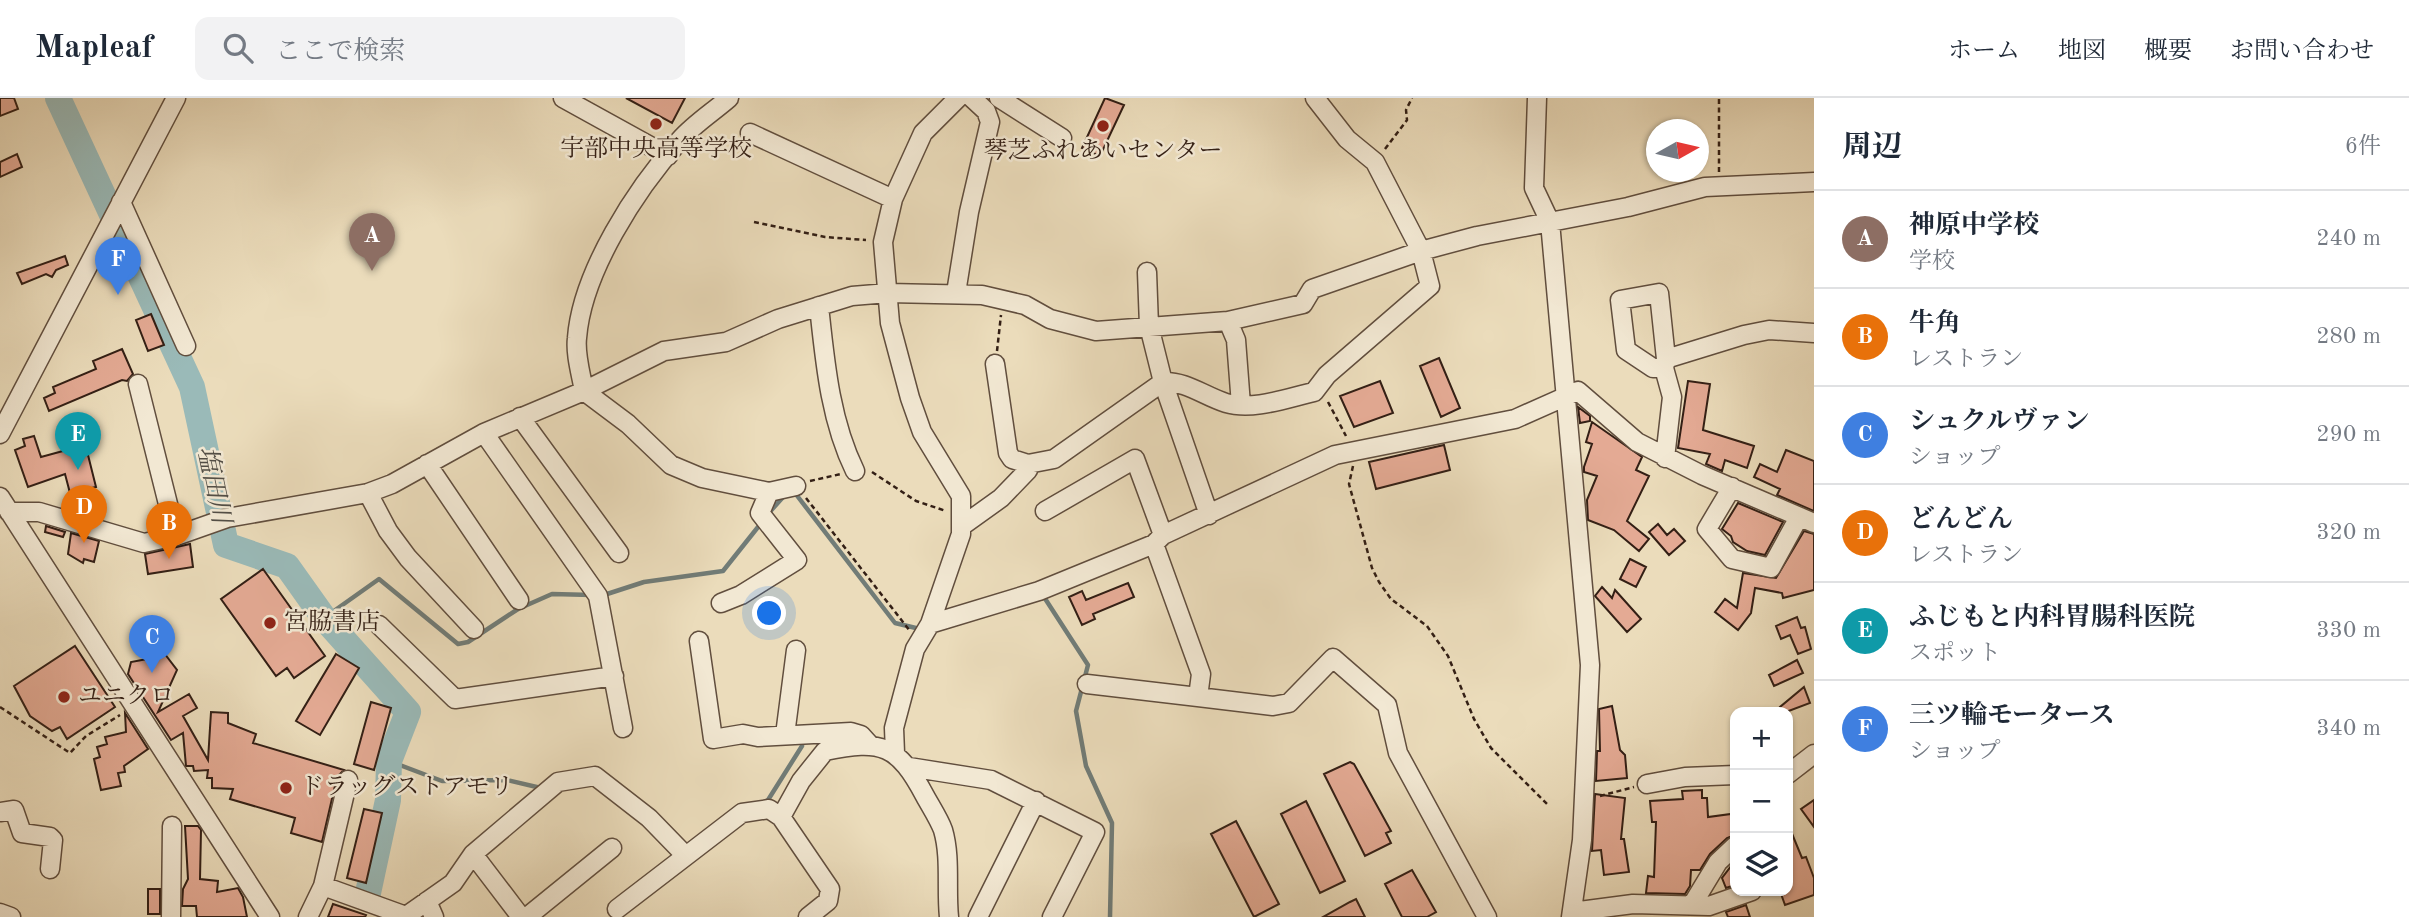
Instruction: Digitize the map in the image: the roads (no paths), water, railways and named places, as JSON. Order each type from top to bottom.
[{"type":"street","points":[[0,434],[176,98]]},
{"type":"street","points":[[563,98],[668,156]]},
{"type":"street","points":[[729,98],[691,129],[668,156],[614,234],[584,295],[576,340],[584,391],[628,424],[671,465],[702,478],[769,492],[796,486]]},
{"type":"street","points":[[895,753],[894,728],[915,649],[930,624],[962,522],[961,496],[922,432],[910,398],[890,323],[883,242],[893,200],[923,133],[958,98]]},
{"type":"street","points":[[956,293],[969,212],[990,122],[986,111],[972,98]]},
{"type":"street","points":[[999,98],[1062,138]]},
{"type":"street","points":[[995,364],[1008,453],[1012,459],[1028,464],[1054,459],[1163,382],[1176,382],[1227,403],[1241,405],[1314,392],[1327,375],[1430,286],[1421,251],[1376,162],[1347,139],[1315,98]]},
{"type":"street","points":[[1537,98],[1534,188],[1550,222],[1590,665],[1585,800],[1572,915],[1633,904],[1705,909],[1739,896]]},
{"type":"street","points":[[750,133],[893,200]]},
{"type":"street","points":[[5,505],[144,543],[176,536],[222,519],[368,493],[484,433],[584,391],[664,351],[726,342],[852,296],[956,293],[1003,299],[1024,305],[1050,319],[1096,331],[1228,321],[1303,304],[1312,289],[1421,251],[1719,185],[1814,182]]},
{"type":"street","points":[[117,210],[186,346]]},
{"type":"street","points":[[1147,272],[1149,326],[1163,382],[1209,515]]},
{"type":"street","points":[[819,306],[830,389],[841,443],[855,471]]},
{"type":"street","points":[[1228,321],[1236,340],[1241,405]]},
{"type":"street","points":[[1665,458],[1672,397],[1665,364],[1744,335],[1769,330],[1814,332]]},
{"type":"street","points":[[138,384],[176,536]]},
{"type":"street","points":[[930,624],[1039,591],[1159,540],[1335,455],[1515,419],[1578,391],[1637,442],[1665,458],[1732,487],[1807,520],[1771,568],[1732,559],[1707,529],[1732,487]]},
{"type":"street","points":[[520,417],[619,553]]},
{"type":"street","points":[[484,433],[598,596],[623,728]]},
{"type":"street","points":[[1045,511],[1135,459],[1200,674],[1198,697]]},
{"type":"street","points":[[427,464],[519,600]]},
{"type":"street","points":[[962,522],[1001,498],[1028,470],[1028,464]]},
{"type":"street","points":[[721,603],[741,595],[797,560],[760,513],[769,492]]},
{"type":"street","points":[[368,493],[388,531],[408,558],[474,629]]},
{"type":"street","points":[[5,505],[270,917]]},
{"type":"street","points":[[379,625],[455,699],[614,676]]},
{"type":"street","points":[[699,641],[713,739],[743,734],[758,737],[851,732],[861,735],[871,746]]},
{"type":"street","points":[[785,735],[796,650]]},
{"type":"street","points":[[1087,684],[1273,706],[1289,703],[1333,658],[1387,705],[1398,753],[1487,917]]},
{"type":"street","points":[[781,817],[801,781],[825,751],[852,745],[871,746],[895,753],[909,767],[943,830],[949,917]]},
{"type":"street","points":[[1793,770],[1814,754]]},
{"type":"street","points":[[909,767],[991,780],[1095,832],[1052,917]]},
{"type":"street","points":[[1647,784],[1685,777],[1730,775]]},
{"type":"street","points":[[323,886],[406,916],[430,909],[453,883],[473,854],[558,782],[595,776],[649,818],[685,855]]},
{"type":"street","points":[[308,917],[323,886],[348,780]]},
{"type":"street","points":[[978,917],[1036,801]]},
{"type":"street","points":[[617,909],[742,813],[769,809],[781,817],[830,889],[828,901],[808,917]]},
{"type":"street","points":[[0,812],[14,810],[22,833],[50,836],[53,840],[50,869]]},
{"type":"street","points":[[171,917],[178,860],[172,826]]},
{"type":"street","points":[[527,917],[612,848]]},
{"type":"street","points":[[1705,909],[1718,862],[1730,851]]},
{"type":"street","points":[[473,854],[521,917]]},
{"type":"street","points":[[0,913],[11,917]]},
{"type":"waterway","name":"塩田川","points":[[58,98],[192,387],[226,545],[287,566],[324,618],[408,712],[389,761],[388,800],[368,893]]},
{"type":"waterway","points":[[795,493],[895,623],[920,629]]},
{"type":"waterway","points":[[767,515],[784,496]]},
{"type":"waterway","points":[[604,595],[644,582],[723,571],[762,522]]},
{"type":"waterway","points":[[324,618],[379,579],[458,644],[468,642],[518,609],[552,594],[592,595]]},
{"type":"waterway","points":[[1040,598],[1044,597],[1088,665],[1076,711],[1086,766],[1112,823],[1110,917]]},
{"type":"waterway","points":[[763,803],[768,800],[802,746]]},
{"type":"waterway","points":[[389,761],[442,781],[507,780],[541,788]]},
{"type":"place","name":"宇部中央高等学校","points":[[656,124]]},
{"type":"place","name":"琴芝ふれあいセンター","points":[[1103,126]]},
{"type":"place","name":"神原中学校","points":[[372,271]]},
{"type":"place","name":"三ツ輪モータース","points":[[118,295]]},
{"type":"place","name":"ふじもと内科胃腸科医院","points":[[78,470]]},
{"type":"place","name":"どんどん","points":[[84,543]]},
{"type":"place","name":"牛角","points":[[169,559]]},
{"type":"place","name":"宮脇書店","points":[[270,623]]},
{"type":"place","name":"シュクルヴァン","points":[[152,673]]},
{"type":"place","name":"ユニクロ","points":[[64,697]]},
{"type":"place","name":"ドラッグストアモリ","points":[[286,788]]}]
